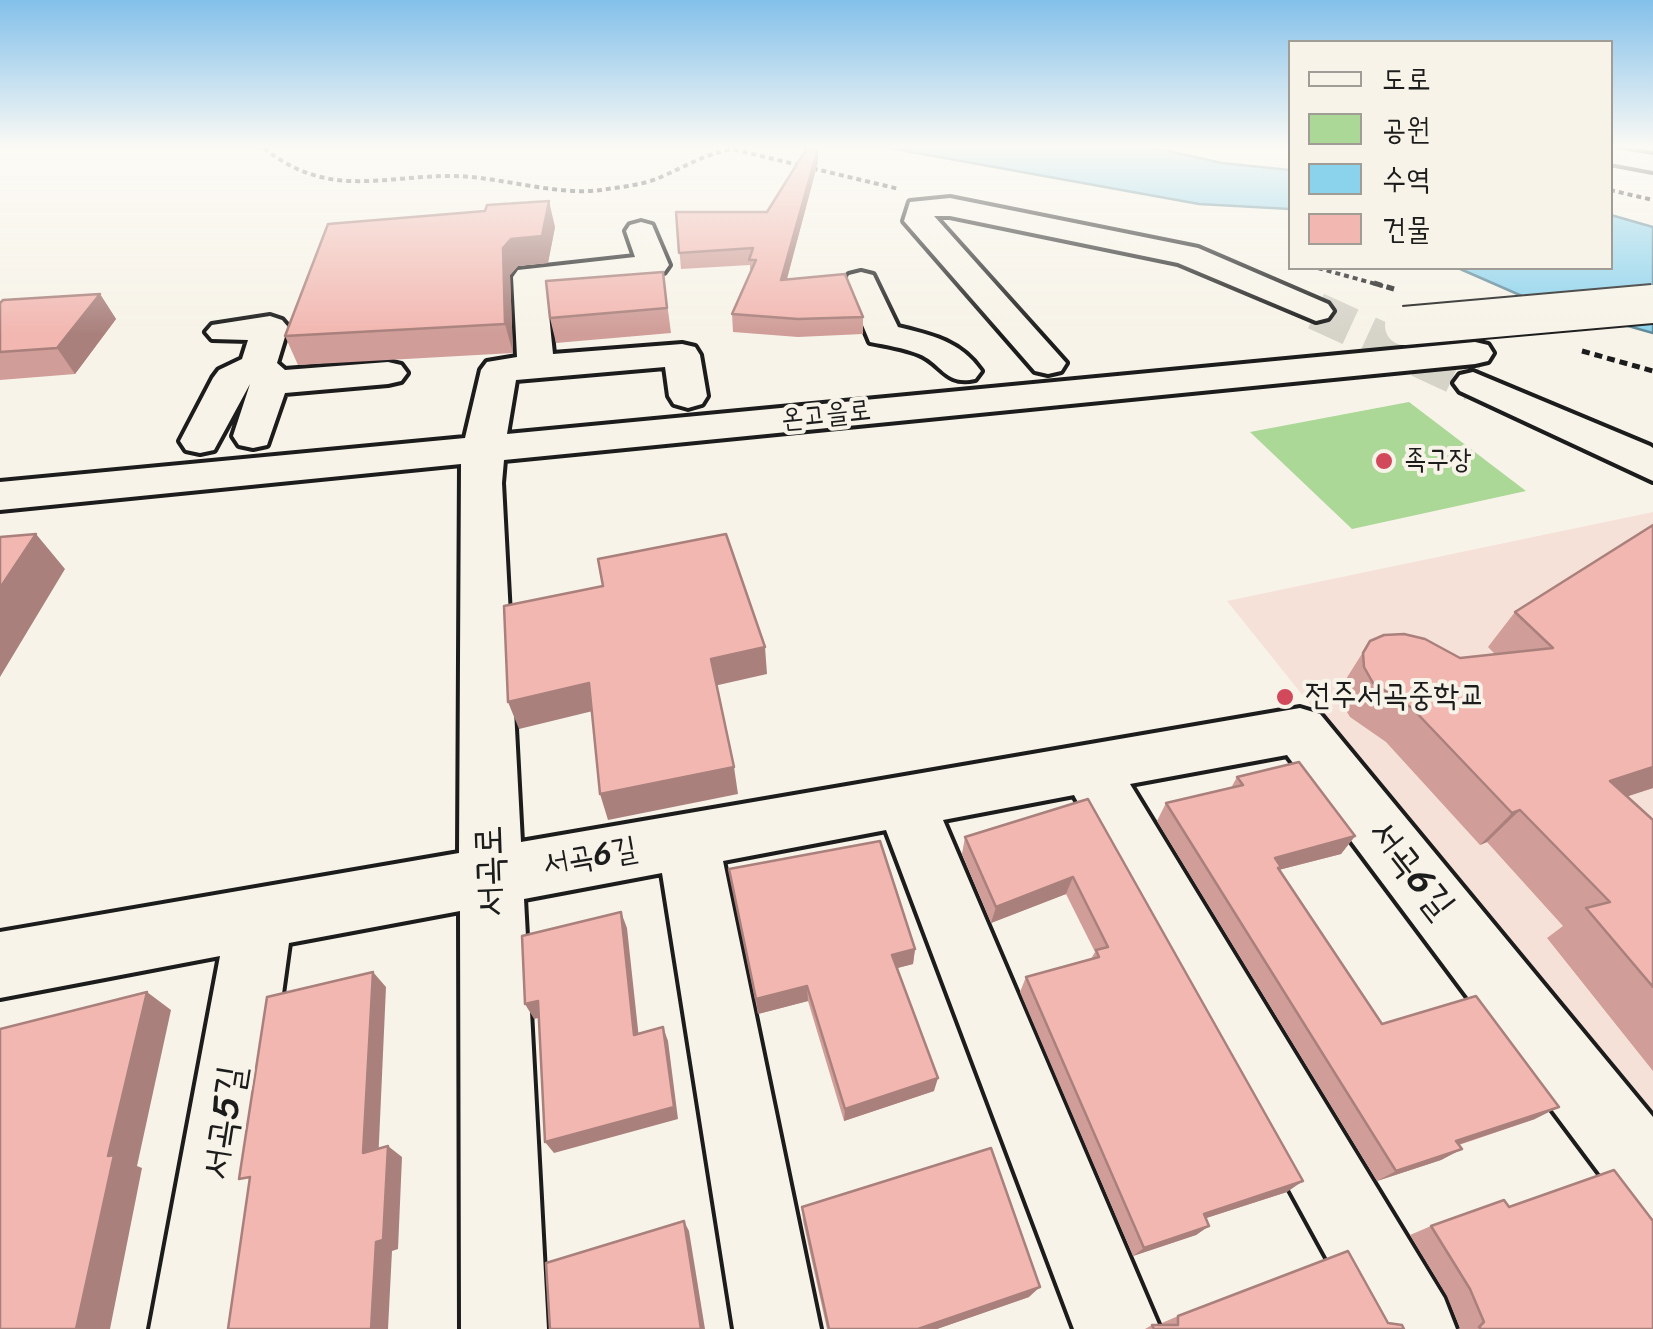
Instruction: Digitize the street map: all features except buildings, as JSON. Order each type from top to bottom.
[{"type":"street","points":[[909,210],[904,214],[912,254]]},
{"type":"street","points":[[918,210],[919,221],[1048,363]]},
{"type":"street","points":[[954,210],[1187,254],[1316,312]]},
{"type":"street","points":[[642,232],[653,265],[529,277],[536,367],[682,355],[688,396]]},
{"type":"street","points":[[861,282],[883,334],[935,347],[962,371]]},
{"type":"street","name":"온고을로","points":[[0,496],[487,432],[688,396],[1653,304]]},
{"type":"street","points":[[224,332],[270,327],[253,436]]},
{"type":"street","name":"온고을로","points":[[0,460],[253,436],[487,432],[1238,376],[1474,368],[1653,336]]},
{"type":"street","points":[[1208,347],[1238,376]]},
{"type":"street","name":"서곡로","points":[[504,1329],[480,483],[500,370],[536,367]]},
{"type":"street","points":[[1474,368],[1653,468]]},
{"type":"street","points":[[200,441],[232,378],[388,372]]},
{"type":"street","name":"서곡6길","points":[[492,875],[1300,730],[1653,1179]]},
{"type":"street","points":[[1089,768],[1413,1329]]},
{"type":"street","points":[[905,801],[1116,1329]]},
{"type":"street","points":[[688,840],[777,1329]]},
{"type":"street","points":[[0,965],[492,875]]},
{"type":"street","name":"서곡5길","points":[[193,1329],[260,918]]},
{"type":"shaded area","points":[[1653,512],[1653,1132],[1227,601]]},
{"type":"green space","name":"족구장","points":[[1409,402],[1526,491],[1352,529],[1250,432]]},
{"type":"water","points":[[1613,216],[1653,227],[1653,333],[1522,296],[1463,270],[1613,270]]},
{"type":"tunnel","points":[[1316,311],[1473,383]]},
{"type":"place","name":"족구장","points":[[1384,461]]},
{"type":"place","name":"전주서곡중학교","points":[[1285,697]]}]
